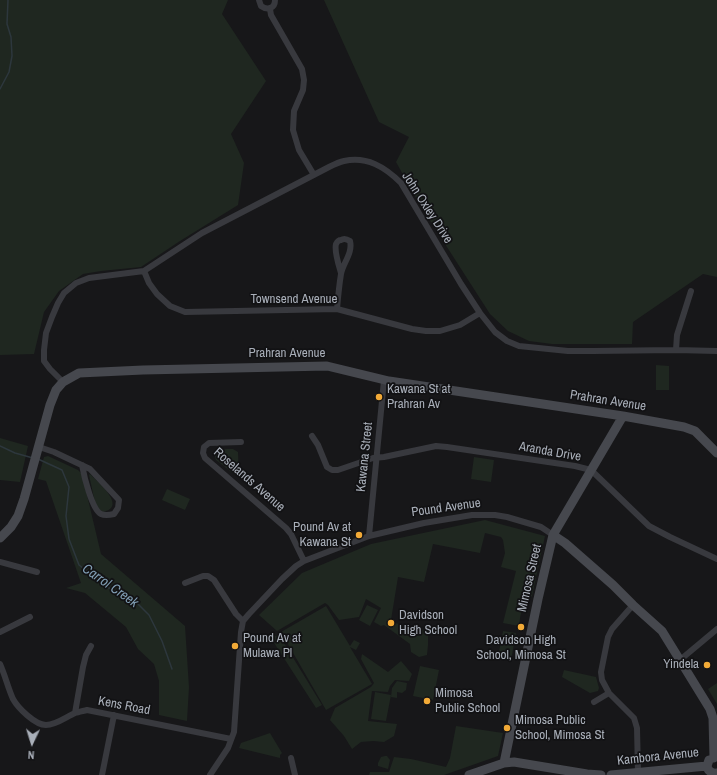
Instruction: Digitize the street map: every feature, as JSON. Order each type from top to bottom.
[{"type":"street","points":[[259,0],[261,6],[266,9],[274,5],[275,0]]},
{"type":"street","points":[[270,8],[272,15],[302,69],[304,80],[303,90],[294,111],[293,130],[299,150],[314,175]]},
{"type":"street","name":"John Oxley Drive","points":[[63,382],[44,361],[46,332],[58,303],[64,293],[76,283],[89,278],[144,271],[202,233],[329,166],[343,161],[357,160],[370,162],[380,166],[391,173],[401,183],[480,313],[495,332],[507,341],[519,346],[575,351],[717,351]]},
{"type":"street","points":[[337,309],[341,273],[351,245],[350,241],[345,239],[339,240],[336,244],[341,273]]},
{"type":"street","name":"Townsend Avenue","points":[[144,271],[149,283],[157,294],[170,306],[185,312],[337,309],[412,329],[426,331],[440,331],[460,325],[480,313]]},
{"type":"street","points":[[676,350],[677,335],[691,291]]},
{"type":"street","name":"Prahran Avenue","points":[[63,382],[79,374],[95,372],[327,366],[384,380],[668,423],[690,428],[699,434],[717,453]]},
{"type":"street","name":"Kawana Street","points":[[369,536],[384,380]]},
{"type":"street","points":[[0,538],[11,528],[18,516],[50,405],[56,390],[63,382]]},
{"type":"street","name":"Mimosa Street","points":[[504,763],[538,598],[554,535],[623,416]]},
{"type":"street","name":"Aranda Drive","points":[[312,436],[318,445],[327,467],[332,470],[338,470],[373,458],[436,446],[575,466],[591,470],[649,526],[717,559]]},
{"type":"street","name":"Roselands Avenue","points":[[242,442],[209,443],[204,448],[202,453],[205,458],[286,528],[291,534],[304,561]]},
{"type":"street","points":[[39,446],[54,452],[82,465],[90,469],[119,500],[118,508],[114,514],[100,514],[94,507],[82,465]]},
{"type":"street","name":"Pound Avenue","points":[[243,621],[289,571],[304,561],[369,536],[424,523],[472,514],[507,517],[541,527],[565,543],[662,631],[710,709],[713,718],[716,758]]},
{"type":"street","points":[[0,562],[37,572]]},
{"type":"street","points":[[185,583],[203,576],[208,576],[214,580],[236,614],[243,621],[234,732],[228,748],[210,775]]},
{"type":"street","points":[[633,605],[612,629],[608,637],[601,672],[602,680],[609,693],[634,718],[637,728],[638,772]]},
{"type":"street","points":[[0,632],[30,617]]},
{"type":"street","points":[[680,660],[717,629]]},
{"type":"street","points":[[75,713],[86,655],[91,646]]},
{"type":"street","name":"Kens Road","points":[[0,664],[14,699],[30,718],[39,723],[47,725],[60,721],[75,713],[87,710],[231,739]]},
{"type":"street","points":[[594,702],[609,693]]},
{"type":"street","points":[[102,775],[114,715]]},
{"type":"street","points":[[291,758],[294,775]]},
{"type":"street","points":[[712,771],[708,761],[716,758]]},
{"type":"street","points":[[470,775],[504,763],[514,762],[601,775]]},
{"type":"street","name":"Kambora Avenue","points":[[611,775],[638,772],[712,771]]},
{"type":"shaded area","points":[[0,0],[228,0],[222,14],[266,81],[231,134],[244,163],[238,205],[141,267],[83,274],[59,291],[44,312],[34,354],[0,355]]},
{"type":"shaded area","points":[[324,0],[717,0],[717,277],[703,274],[633,322],[632,344],[552,344],[529,341],[508,331],[490,314],[420,205],[396,162],[409,137],[379,122]]},
{"type":"shaded area","points":[[656,365],[669,366],[669,390],[656,390]]},
{"type":"shaded area","points":[[0,438],[28,446],[20,482],[0,480]]},
{"type":"shaded area","points":[[233,449],[238,452],[239,478],[216,460],[215,452]]},
{"type":"shaded area","points":[[48,456],[78,470],[82,474],[101,554],[185,626],[189,687],[187,721],[159,715],[159,681],[154,664],[138,649],[126,627],[85,593],[66,588],[81,583],[46,481],[38,479],[44,457]]},
{"type":"shaded area","points":[[474,457],[494,460],[491,482],[471,479]]},
{"type":"shaded area","points":[[90,474],[110,495],[113,505],[110,509],[103,512],[96,507]]},
{"type":"shaded area","points":[[167,489],[190,499],[185,510],[162,500]]},
{"type":"shaded area","points":[[485,520],[545,536],[532,596],[522,610],[519,626],[503,623],[516,571],[501,567],[505,553],[503,540],[501,537],[485,533],[480,553],[433,544],[424,582],[398,577],[391,622],[428,631],[427,655],[419,657],[411,652],[410,644],[384,625],[381,626],[374,622],[381,608],[366,599],[359,617],[339,620],[325,603],[277,631],[259,615],[302,573],[371,544]]},
{"type":"shaded area","points":[[367,605],[378,610],[370,626],[359,620]]},
{"type":"shaded area","points":[[326,606],[350,646],[354,640],[360,643],[356,650],[350,647],[372,684],[326,710],[281,632]]},
{"type":"shaded area","points":[[503,631],[516,633],[511,660],[498,657]]},
{"type":"shaded area","points":[[271,634],[281,638],[322,705],[316,708],[269,635]]},
{"type":"shaded area","points":[[362,654],[388,672],[401,661],[412,674],[409,681],[395,680],[390,686],[388,692],[372,691],[368,721],[397,724],[394,736],[384,742],[361,742],[352,749],[344,736],[330,720],[335,708],[371,687],[374,683],[361,659]]},
{"type":"shaded area","points":[[420,666],[439,670],[433,700],[413,696]]},
{"type":"shaded area","points":[[564,670],[596,677],[599,688],[598,691],[590,693],[562,677]]},
{"type":"shaded area","points":[[397,681],[407,683],[406,690],[402,693],[397,692],[397,698],[391,697],[392,688]]},
{"type":"shaded area","points":[[717,683],[717,704],[708,689]]},
{"type":"shaded area","points":[[375,692],[391,695],[386,721],[371,719]]},
{"type":"shaded area","points":[[456,726],[503,733],[498,756],[444,775],[369,775],[370,772],[389,772],[394,757],[411,759],[446,767],[450,758]]},
{"type":"shaded area","points":[[270,733],[282,753],[280,758],[239,748],[241,743]]},
{"type":"shaded area","points":[[387,756],[390,760],[388,769],[378,766],[381,757]]},
{"type":"waterway","name":"Carrol Creek","points":[[0,89],[9,72],[12,56],[11,37],[7,24],[8,0]]},
{"type":"waterway","name":"Carrol Creek","points":[[0,446],[15,453],[33,458]]},
{"type":"waterway","name":"Carrol Creek","points":[[38,459],[62,470],[69,487],[66,516],[69,539],[79,565],[109,588],[135,601],[149,615],[162,641],[172,669]]},
{"type":"place","name":"Kawana St at Prahran Av","points":[[379,397]]},
{"type":"place","name":"Pound Av at Kawana St","points":[[359,535]]},
{"type":"place","name":"Davidson High School","points":[[391,623]]},
{"type":"place","name":"Davidson High School, Mimosa St","points":[[521,627]]},
{"type":"place","name":"Pound Av at Mulawa Pl","points":[[235,646]]},
{"type":"place","name":"Yindela","points":[[707,665]]},
{"type":"place","name":"Mimosa Public School","points":[[427,701]]},
{"type":"place","name":"Mimosa Public School, Mimosa St","points":[[507,728]]}]
